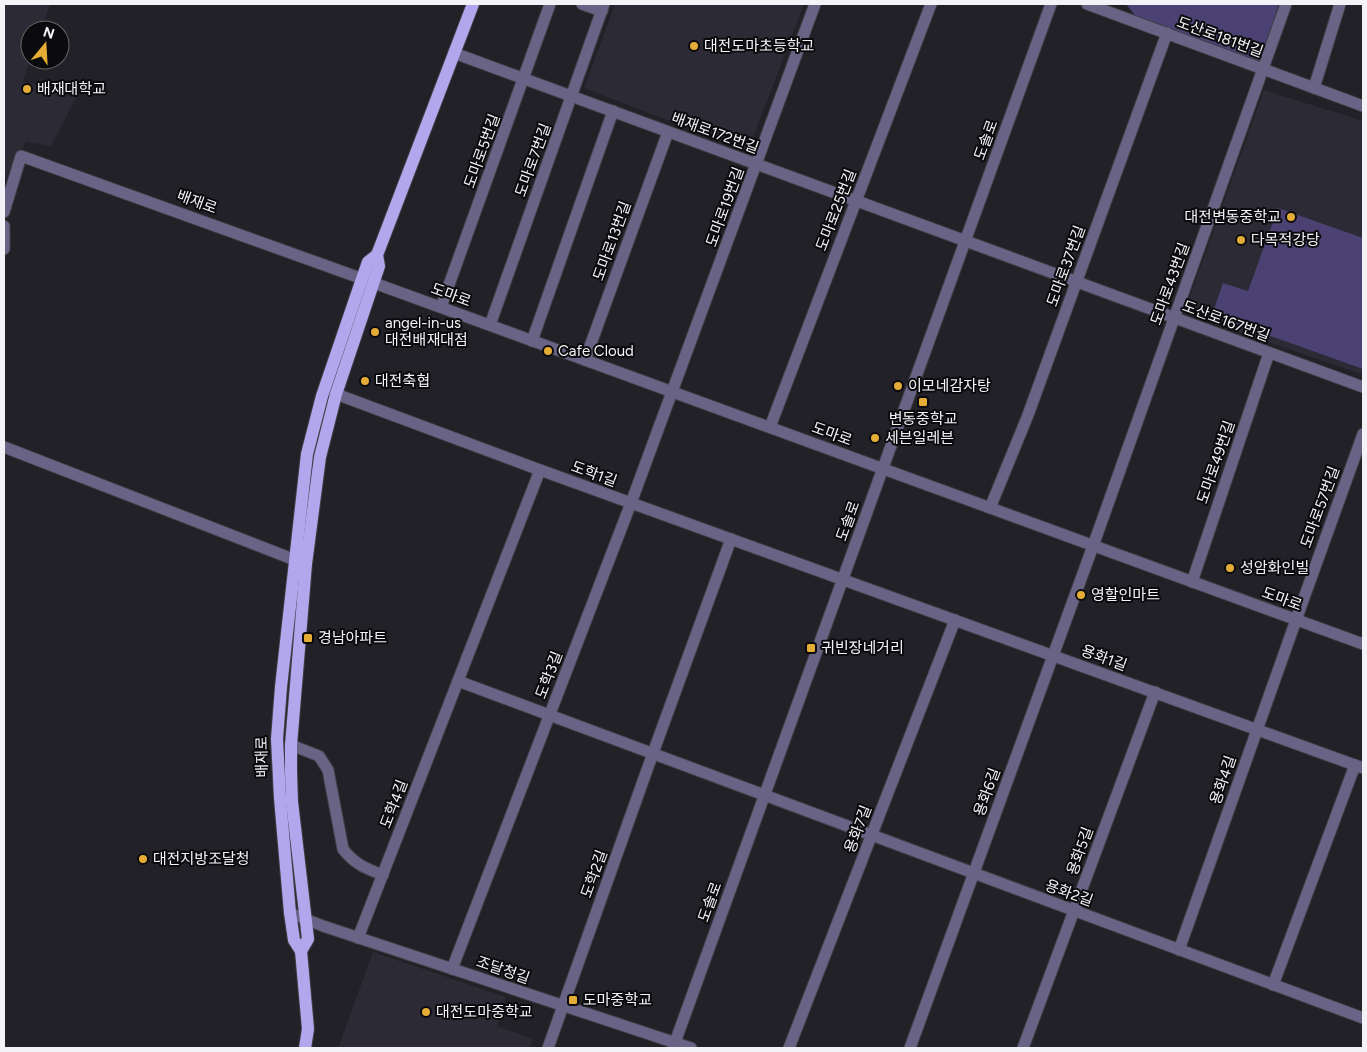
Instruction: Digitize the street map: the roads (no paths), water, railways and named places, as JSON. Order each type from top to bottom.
[{"type":"main road","name":"배재로","points":[[305,1048],[308,1029],[301,951],[294,940],[290,913],[280,798],[278,749],[280,687],[300,562],[320,457],[336,394],[379,266],[377,255],[473,4]]},
{"type":"main road","name":"배재로","points":[[301,951],[308,939],[292,802],[291,745],[307,454],[322,396],[362,279],[368,262],[377,255]]},
{"type":"main road","points":[[307,454],[320,457]]},
{"type":"main road","points":[[280,687],[295,688]]},
{"type":"street","name":"도마로5번길","points":[[441,308],[550,4]]},
{"type":"street","points":[[582,4],[603,7]]},
{"type":"street","name":"도마로19번길","points":[[673,392],[815,4]]},
{"type":"street","name":"도마로25번길","points":[[770,427],[931,4]]},
{"type":"street","name":"도솔로","points":[[674,1046],[1051,4]]},
{"type":"street","name":"도산로181번길","points":[[1087,4],[1363,106]]},
{"type":"street","name":"도마로43번길","points":[[1093,546],[1286,4]]},
{"type":"street","points":[[1314,88],[1340,4]]},
{"type":"street","name":"도마로7번길","points":[[490,325],[603,7]]},
{"type":"street","name":"도마로37번길","points":[[990,508],[1028,415],[1167,33]]},
{"type":"street","name":"배재로172번길","points":[[454,53],[965,241]]},
{"type":"street","points":[[532,341],[613,111]]},
{"type":"street","name":"도마로13번길","points":[[585,360],[668,132]]},
{"type":"street","name":"배재로","points":[[4,212],[21,156],[362,279]]},
{"type":"street","points":[[4,226],[4,250]]},
{"type":"street","name":"도산로167번길","points":[[965,241],[1363,387]]},
{"type":"street","name":"도마로","points":[[362,279],[1363,644]]},
{"type":"street","name":"도마로49번길","points":[[1192,582],[1269,353]]},
{"type":"street","name":"도학3길","points":[[452,969],[673,392]]},
{"type":"street","name":"도학1길","points":[[336,394],[843,580]]},
{"type":"street","name":"도마로57번길","points":[[1296,620],[1363,434]]},
{"type":"street","points":[[4,447],[300,562]]},
{"type":"street","name":"도학4길","points":[[358,938],[540,470]]},
{"type":"street","name":"도학2길","points":[[548,1048],[652,753],[731,539]]},
{"type":"street","name":"용화6길","points":[[910,1048],[1093,546]]},
{"type":"street","name":"용화1길","points":[[843,580],[1359,766],[1274,985]]},
{"type":"street","name":"용화7길","points":[[789,1048],[955,620]]},
{"type":"street","name":"용화4길","points":[[1179,950],[1296,620]]},
{"type":"street","points":[[458,680],[764,795]]},
{"type":"street","name":"용화5길","points":[[1023,1048],[1155,692]]},
{"type":"street","points":[[291,745],[319,756],[328,770],[343,849],[358,865],[383,875]]},
{"type":"street","name":"용화2길","points":[[764,795],[1363,1018]]},
{"type":"street","name":"조달청길","points":[[290,913],[674,1046],[691,1048]]},
{"type":"place","name":"대전도마초등학교","points":[[694,46]]},
{"type":"place","name":"배재대학교","points":[[27,89]]},
{"type":"place","name":"대전변동중학교","points":[[1291,217]]},
{"type":"place","name":"다목적강당","points":[[1241,240]]},
{"type":"place","name":"angel-in-us 대전배재대점","points":[[375,332]]},
{"type":"place","name":"Cafe Cloud","points":[[548,351]]},
{"type":"place","name":"대전축협","points":[[365,381]]},
{"type":"place","name":"이모네감자탕","points":[[898,386]]},
{"type":"place","name":"변동중학교","points":[[923,402]]},
{"type":"place","name":"세븐일레븐","points":[[875,438]]},
{"type":"place","name":"성암화인빌","points":[[1230,568]]},
{"type":"place","name":"영할인마트","points":[[1081,595]]},
{"type":"place","name":"경남아파트","points":[[308,638]]},
{"type":"place","name":"귀빈장네거리","points":[[811,648]]},
{"type":"place","name":"대전지방조달청","points":[[143,859]]},
{"type":"place","name":"도마중학교","points":[[573,1000]]},
{"type":"place","name":"대전도마중학교","points":[[426,1012]]}]
